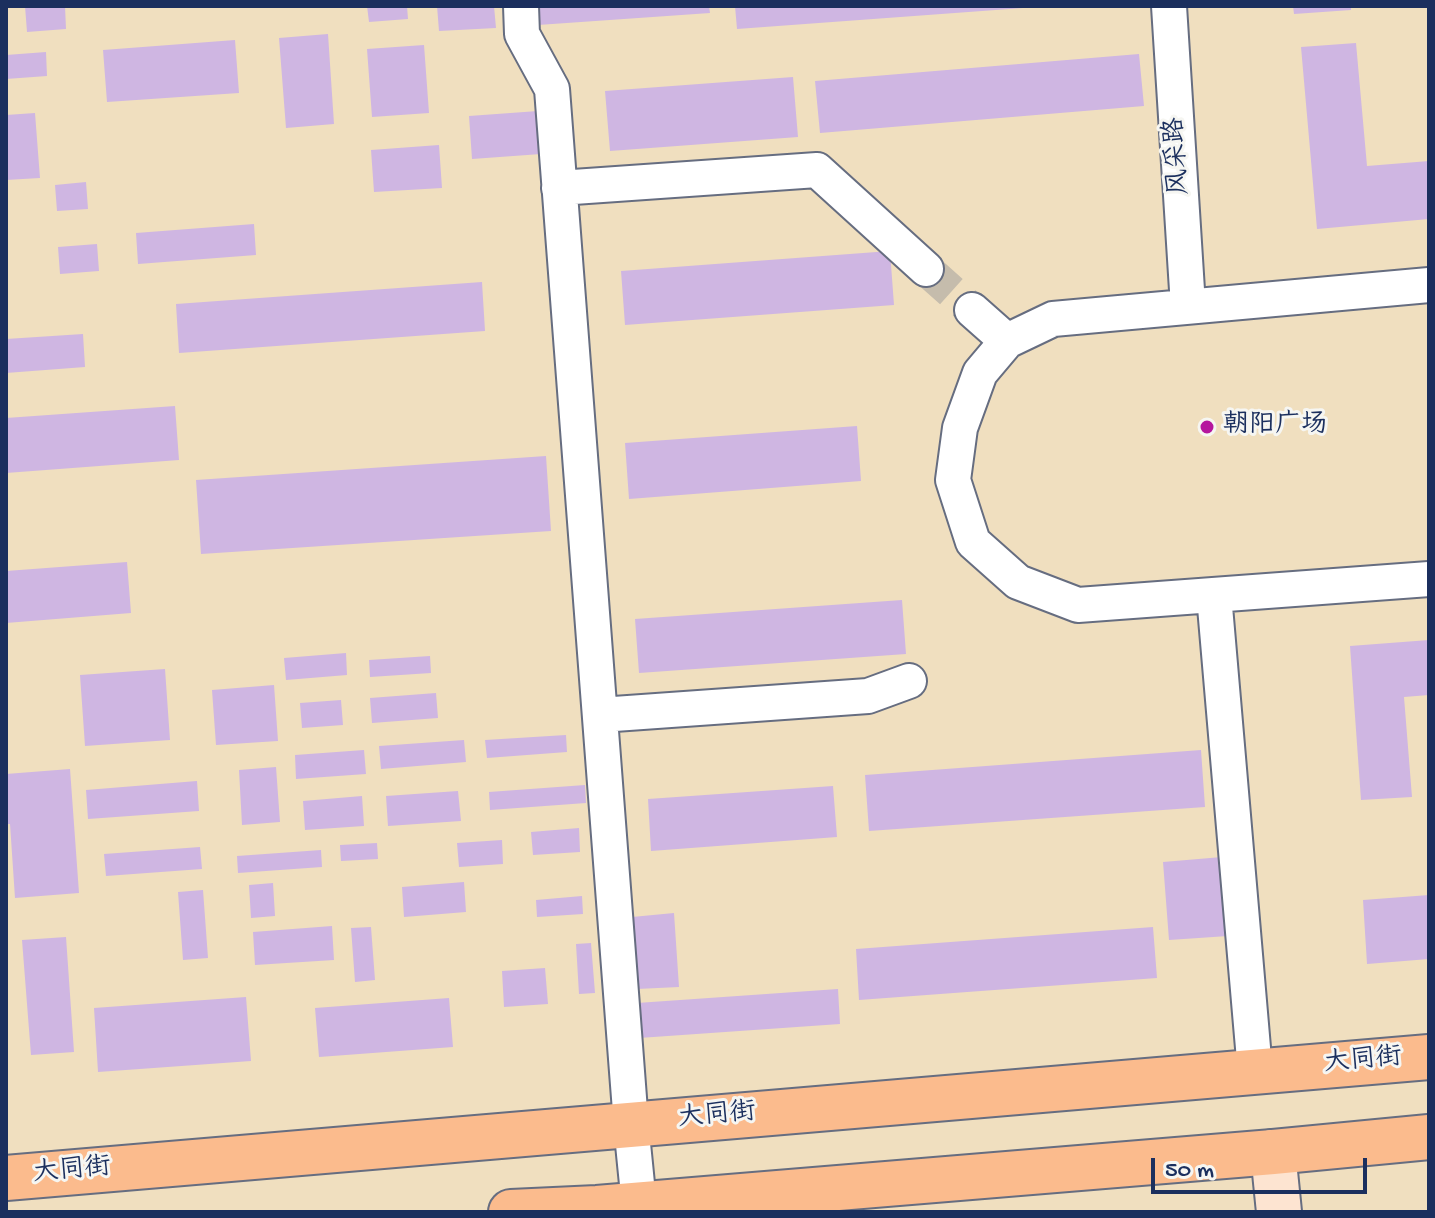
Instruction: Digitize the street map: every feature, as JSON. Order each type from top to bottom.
[{"type":"main road","name":"大同街","points":[[6,1178],[1429,1057]]},
{"type":"main road","points":[[511,1212],[611,1208],[1429,1137]]},
{"type":"main road","points":[[1273,1152],[1279,1212]]},
{"type":"street","points":[[521,6],[522,34],[552,89],[631,1124],[611,1208]]},
{"type":"street","name":"风采路","points":[[1169,6],[1188,306]]},
{"type":"street","points":[[559,188],[817,170],[926,269]]},
{"type":"street","points":[[1429,285],[1053,319],[1007,341],[980,373],[960,428],[953,480],[973,542],[1018,582],[1078,605],[1429,579]]},
{"type":"street","points":[[972,310],[1007,341]]},
{"type":"street","points":[[1214,595],[1255,1071]]},
{"type":"street","points":[[600,715],[868,696],[909,681]]},
{"type":"building","points":[[25,6],[65,6],[66,29],[27,32]]},
{"type":"building","points":[[367,6],[407,6],[408,19],[369,22]]},
{"type":"building","points":[[437,6],[494,6],[496,28],[439,31]]},
{"type":"building","points":[[537,6],[709,6],[710,13],[538,25]]},
{"type":"building","points":[[735,6],[1023,6],[1023,8],[737,29]]},
{"type":"building","points":[[1293,6],[1351,6],[1351,10],[1294,14]]},
{"type":"building","points":[[328,34],[334,124],[286,128],[279,38]]},
{"type":"building","points":[[235,40],[239,93],[107,102],[103,50]]},
{"type":"building","points":[[1356,43],[1367,166],[1429,161],[1429,219],[1317,229],[1301,47]]},
{"type":"building","points":[[424,45],[429,113],[372,117],[367,49]]},
{"type":"building","points":[[46,52],[47,76],[6,79],[6,55]]},
{"type":"building","points":[[1139,54],[1144,106],[820,133],[815,81]]},
{"type":"building","points":[[793,77],[798,137],[610,151],[605,91]]},
{"type":"building","points":[[538,111],[541,154],[472,159],[469,116]]},
{"type":"building","points":[[35,113],[40,178],[6,180],[6,115]]},
{"type":"building","points":[[439,145],[442,188],[374,192],[371,150]]},
{"type":"building","points":[[86,182],[88,209],[57,211],[55,185]]},
{"type":"building","points":[[254,224],[256,255],[138,264],[136,233]]},
{"type":"building","points":[[97,244],[99,271],[60,274],[58,247]]},
{"type":"building","points":[[890,251],[894,305],[625,325],[621,271]]},
{"type":"building","points":[[482,282],[485,331],[179,353],[176,304]]},
{"type":"building","points":[[83,334],[85,367],[6,373],[6,339]]},
{"type":"building","points":[[175,406],[179,460],[6,473],[6,418]]},
{"type":"building","points":[[857,426],[861,481],[629,499],[625,443]]},
{"type":"building","points":[[546,456],[551,531],[201,554],[196,480]]},
{"type":"building","points":[[127,562],[131,613],[6,623],[6,571]]},
{"type":"building","points":[[902,600],[906,654],[639,673],[635,619]]},
{"type":"building","points":[[1429,640],[1429,695],[1404,697],[1412,797],[1361,800],[1350,646]]},
{"type":"building","points":[[346,653],[347,675],[286,680],[284,658]]},
{"type":"building","points":[[430,656],[431,673],[370,677],[369,660]]},
{"type":"building","points":[[165,669],[170,740],[85,746],[80,675]]},
{"type":"building","points":[[274,685],[278,741],[216,745],[212,690]]},
{"type":"building","points":[[436,693],[438,718],[372,723],[370,698]]},
{"type":"building","points":[[341,700],[343,725],[302,728],[300,703]]},
{"type":"building","points":[[566,735],[567,752],[487,758],[485,740]]},
{"type":"building","points":[[464,740],[466,762],[381,769],[379,746]]},
{"type":"building","points":[[364,750],[366,774],[296,779],[295,755]]},
{"type":"building","points":[[1201,750],[1205,807],[869,831],[865,775]]},
{"type":"building","points":[[276,767],[280,822],[242,825],[239,770]]},
{"type":"building","points":[[70,769],[79,893],[15,898],[10,824],[6,824],[6,774]]},
{"type":"building","points":[[197,781],[199,811],[88,819],[86,790]]},
{"type":"building","points":[[585,785],[586,803],[490,810],[489,792]]},
{"type":"building","points":[[833,786],[837,837],[651,851],[648,799]]},
{"type":"building","points":[[458,791],[461,821],[388,826],[386,796]]},
{"type":"building","points":[[362,796],[364,826],[305,830],[303,801]]},
{"type":"building","points":[[579,828],[580,852],[533,855],[531,832]]},
{"type":"building","points":[[502,840],[503,864],[459,867],[457,843]]},
{"type":"building","points":[[377,843],[378,859],[341,861],[340,845]]},
{"type":"building","points":[[200,847],[202,869],[106,876],[104,854]]},
{"type":"building","points":[[321,850],[322,867],[238,873],[237,856]]},
{"type":"building","points":[[1222,857],[1228,936],[1169,940],[1163,862]]},
{"type":"building","points":[[464,882],[466,912],[404,917],[402,887]]},
{"type":"building","points":[[273,883],[275,916],[251,918],[249,885]]},
{"type":"building","points":[[203,890],[208,958],[183,960],[178,892]]},
{"type":"building","points":[[1429,895],[1429,959],[1367,964],[1363,900]]},
{"type":"building","points":[[582,896],[583,914],[537,917],[536,900]]},
{"type":"building","points":[[674,913],[679,987],[637,989],[632,917]]},
{"type":"building","points":[[332,926],[334,960],[255,965],[253,932]]},
{"type":"building","points":[[371,927],[375,980],[355,982],[351,928]]},
{"type":"building","points":[[1153,927],[1157,978],[859,1000],[856,949]]},
{"type":"building","points":[[66,937],[74,1052],[31,1055],[22,940]]},
{"type":"building","points":[[591,943],[595,993],[579,994],[576,944]]},
{"type":"building","points":[[545,968],[548,1004],[504,1007],[502,971]]},
{"type":"building","points":[[838,989],[840,1024],[639,1038],[637,1003]]},
{"type":"building","points":[[246,997],[251,1061],[98,1072],[94,1008]]},
{"type":"building","points":[[449,998],[453,1047],[319,1057],[315,1008]]},
{"type":"tunnel","points":[[926,269],[972,310]]},
{"type":"place","name":"朝阳广场","points":[[1207,427]]}]
